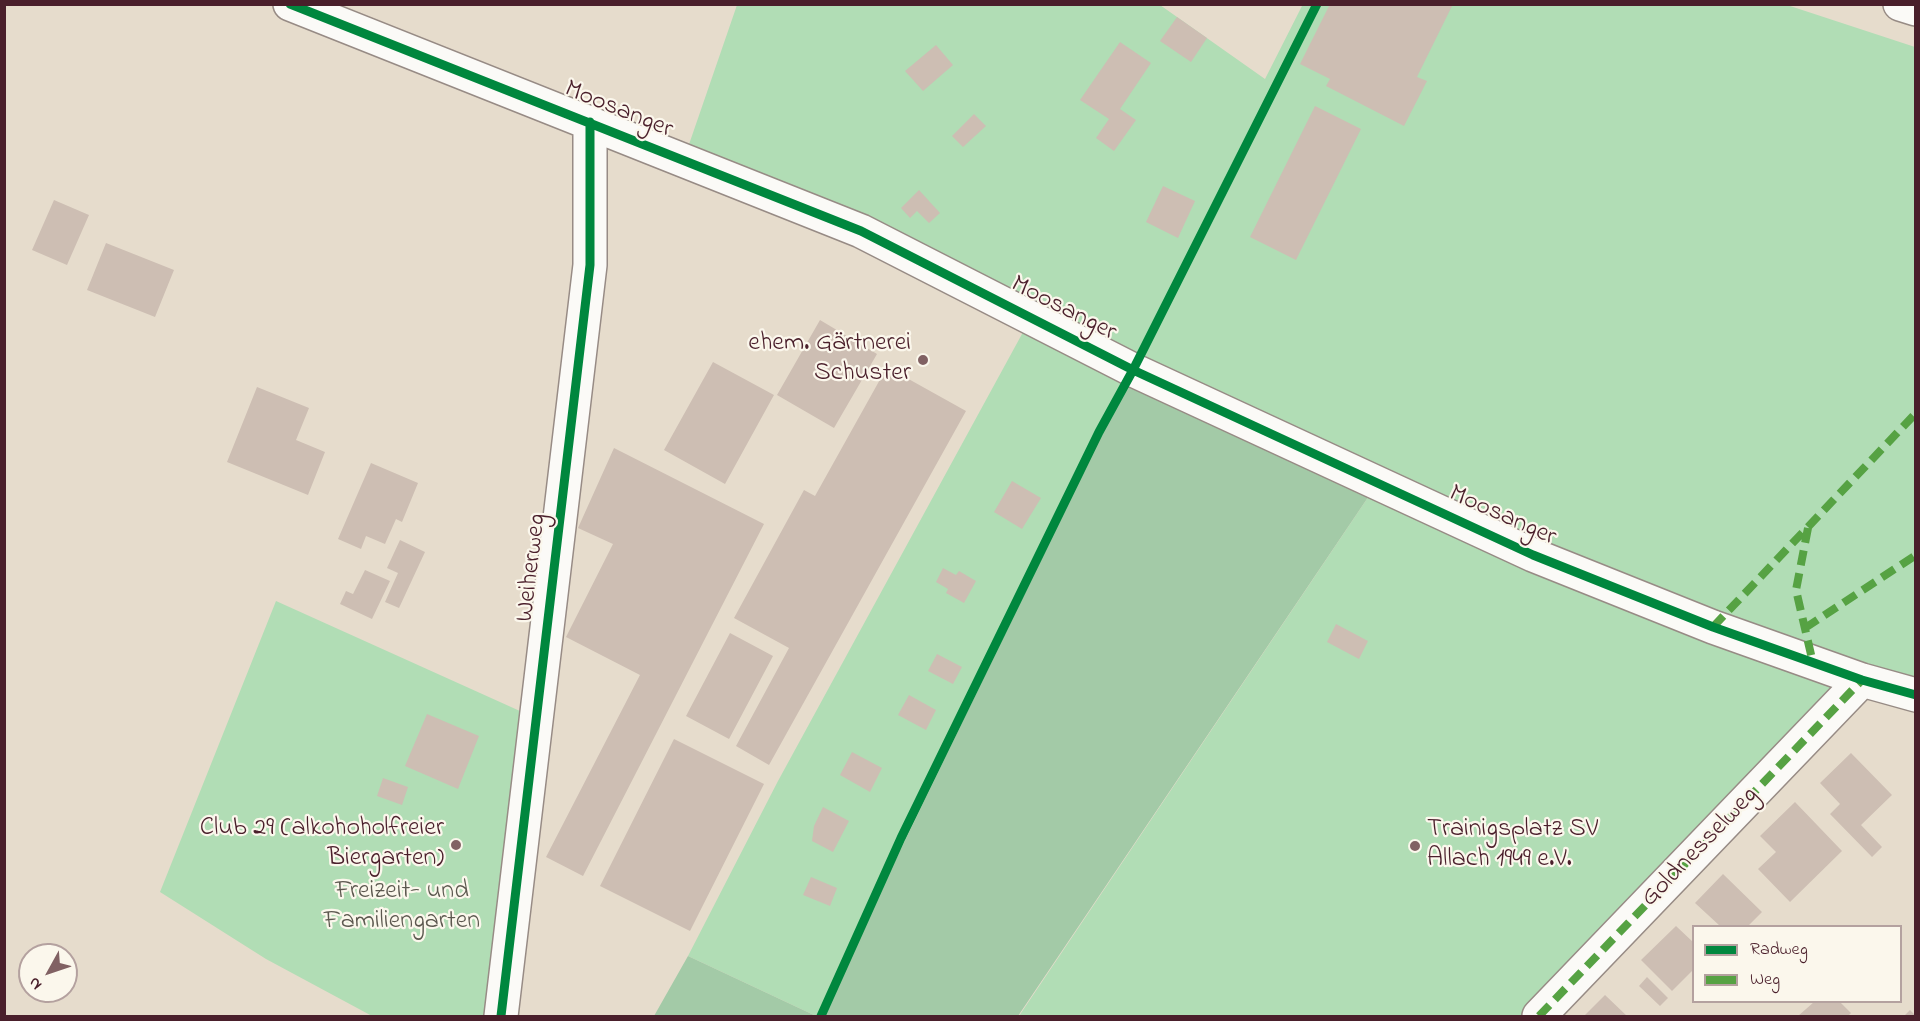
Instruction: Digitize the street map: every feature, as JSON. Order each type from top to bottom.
[{"type":"street","name":"Moosanger","points":[[290,4],[861,231],[1133,370],[1533,555],[1713,627],[1862,680],[1916,695]]},
{"type":"street","points":[[1900,4],[1916,9]]},
{"type":"street","name":"Weiherweg","points":[[501,1017],[590,265],[590,123]]},
{"type":"street","name":"Goldnesselweg","points":[[1539,1017],[1862,680]]},
{"type":"green space","points":[[1303,4],[1787,5],[1915,47],[1915,692],[1859,677],[1533,1016],[1019,1016],[1375,487],[685,156],[737,5],[1160,5],[1265,79]]},
{"type":"green space","points":[[1028,323],[1130,375],[820,1016],[816,1016],[688,956],[778,781]]},
{"type":"green space","points":[[1133,370],[1375,487],[1018,1016],[820,1016]]},
{"type":"green space","name":"Freizeit- und Familiengarten","points":[[276,601],[531,716],[502,1016],[372,1016],[266,959],[160,892]]},
{"type":"green space","points":[[688,956],[816,1016],[654,1016]]},
{"type":"building","points":[[1330,4],[1453,4],[1417,77],[1427,81],[1404,126],[1326,86],[1330,79],[1300,64]]},
{"type":"building","points":[[1177,17],[1207,38],[1191,62],[1160,41]]},
{"type":"building","points":[[1120,42],[1151,63],[1120,109],[1136,120],[1114,151],[1096,138],[1109,119],[1080,100]]},
{"type":"building","points":[[936,45],[953,65],[923,91],[905,71]]},
{"type":"building","points":[[1315,106],[1361,129],[1296,260],[1250,237]]},
{"type":"building","points":[[974,114],[986,126],[963,147],[952,136]]},
{"type":"building","points":[[1163,186],[1195,201],[1178,238],[1146,222]]},
{"type":"building","points":[[919,190],[940,213],[929,223],[917,211],[910,218],[901,208]]},
{"type":"building","points":[[54,200],[89,215],[67,265],[32,250]]},
{"type":"building","points":[[106,243],[174,270],[155,317],[87,290]]},
{"type":"building","points":[[820,320],[877,354],[834,428],[777,395]]},
{"type":"building","points":[[713,362],[774,395],[725,484],[664,450]]},
{"type":"building","points":[[887,367],[966,411],[769,765],[736,746],[789,648],[734,618],[804,490],[815,496]]},
{"type":"building","points":[[257,387],[309,408],[296,440],[325,452],[308,495],[227,462]]},
{"type":"building","points":[[614,448],[764,524],[583,876],[546,857],[640,675],[566,637],[613,544],[578,528]]},
{"type":"building","points":[[371,463],[418,483],[402,522],[396,519],[385,544],[366,536],[361,549],[338,539]]},
{"type":"building","points":[[1012,481],[1041,498],[1022,529],[994,512]]},
{"type":"building","points":[[400,540],[425,552],[399,608],[385,602],[398,573],[387,568]]},
{"type":"building","points":[[943,568],[956,575],[959,571],[976,581],[964,603],[946,593],[948,589],[936,582]]},
{"type":"building","points":[[365,570],[390,581],[372,619],[340,604],[346,591],[353,594]]},
{"type":"building","points":[[1336,624],[1368,641],[1359,659],[1327,642]]},
{"type":"building","points":[[730,633],[773,656],[729,739],[686,716]]},
{"type":"building","points":[[937,654],[962,667],[953,684],[928,671]]},
{"type":"building","points":[[909,695],[936,710],[926,730],[898,715]]},
{"type":"building","points":[[427,714],[479,736],[458,789],[405,766]]},
{"type":"building","points":[[674,739],[764,784],[690,931],[600,886]]},
{"type":"building","points":[[852,752],[882,768],[870,792],[840,775]]},
{"type":"building","points":[[1851,753],[1892,795],[1861,825],[1882,847],[1872,857],[1830,814],[1840,804],[1820,783]]},
{"type":"building","points":[[383,778],[408,787],[402,805],[377,796]]},
{"type":"building","points":[[1795,802],[1842,851],[1790,902],[1758,869],[1776,852],[1760,836]]},
{"type":"building","points":[[823,807],[849,821],[833,852],[812,841],[814,826]]},
{"type":"building","points":[[1723,874],[1762,912],[1749,925],[1719,925],[1695,903]]},
{"type":"building","points":[[811,877],[837,888],[830,906],[803,895]]},
{"type":"building","points":[[1676,926],[1692,941],[1692,971],[1672,991],[1641,960]]},
{"type":"building","points":[[1647,977],[1668,998],[1660,1006],[1639,986]]},
{"type":"building","points":[[1605,995],[1627,1016],[1584,1016]]},
{"type":"building","points":[[1813,1003],[1841,1003],[1851,1013],[1848,1016],[1798,1016]]},
{"type":"building","points":[[1910,1010],[1916,1016],[1904,1016]]},
{"type":"marked path","points":[[1713,627],[1916,413]]},
{"type":"marked path","points":[[1808,528],[1796,590],[1813,663]]},
{"type":"marked path","points":[[1805,628],[1916,555]]},
{"type":"marked path","points":[[1539,1016],[1862,680]]},
{"type":"cycle path","points":[[290,4],[861,231],[1133,370],[1533,555],[1713,627],[1862,680],[1916,695]]},
{"type":"cycle path","points":[[821,1016],[901,838],[1099,432],[1133,370],[1317,4]]},
{"type":"cycle path","points":[[501,1016],[590,265],[590,122]]},
{"type":"place","name":"ehem. Gärtnerei Schuster","points":[[923,360]]},
{"type":"place","name":"Club 29 (alkohoholfreier Biergarten)","points":[[456,845]]},
{"type":"place","name":"Trainigsplatz SV Allach 1949 e.V.","points":[[1415,846]]}]
